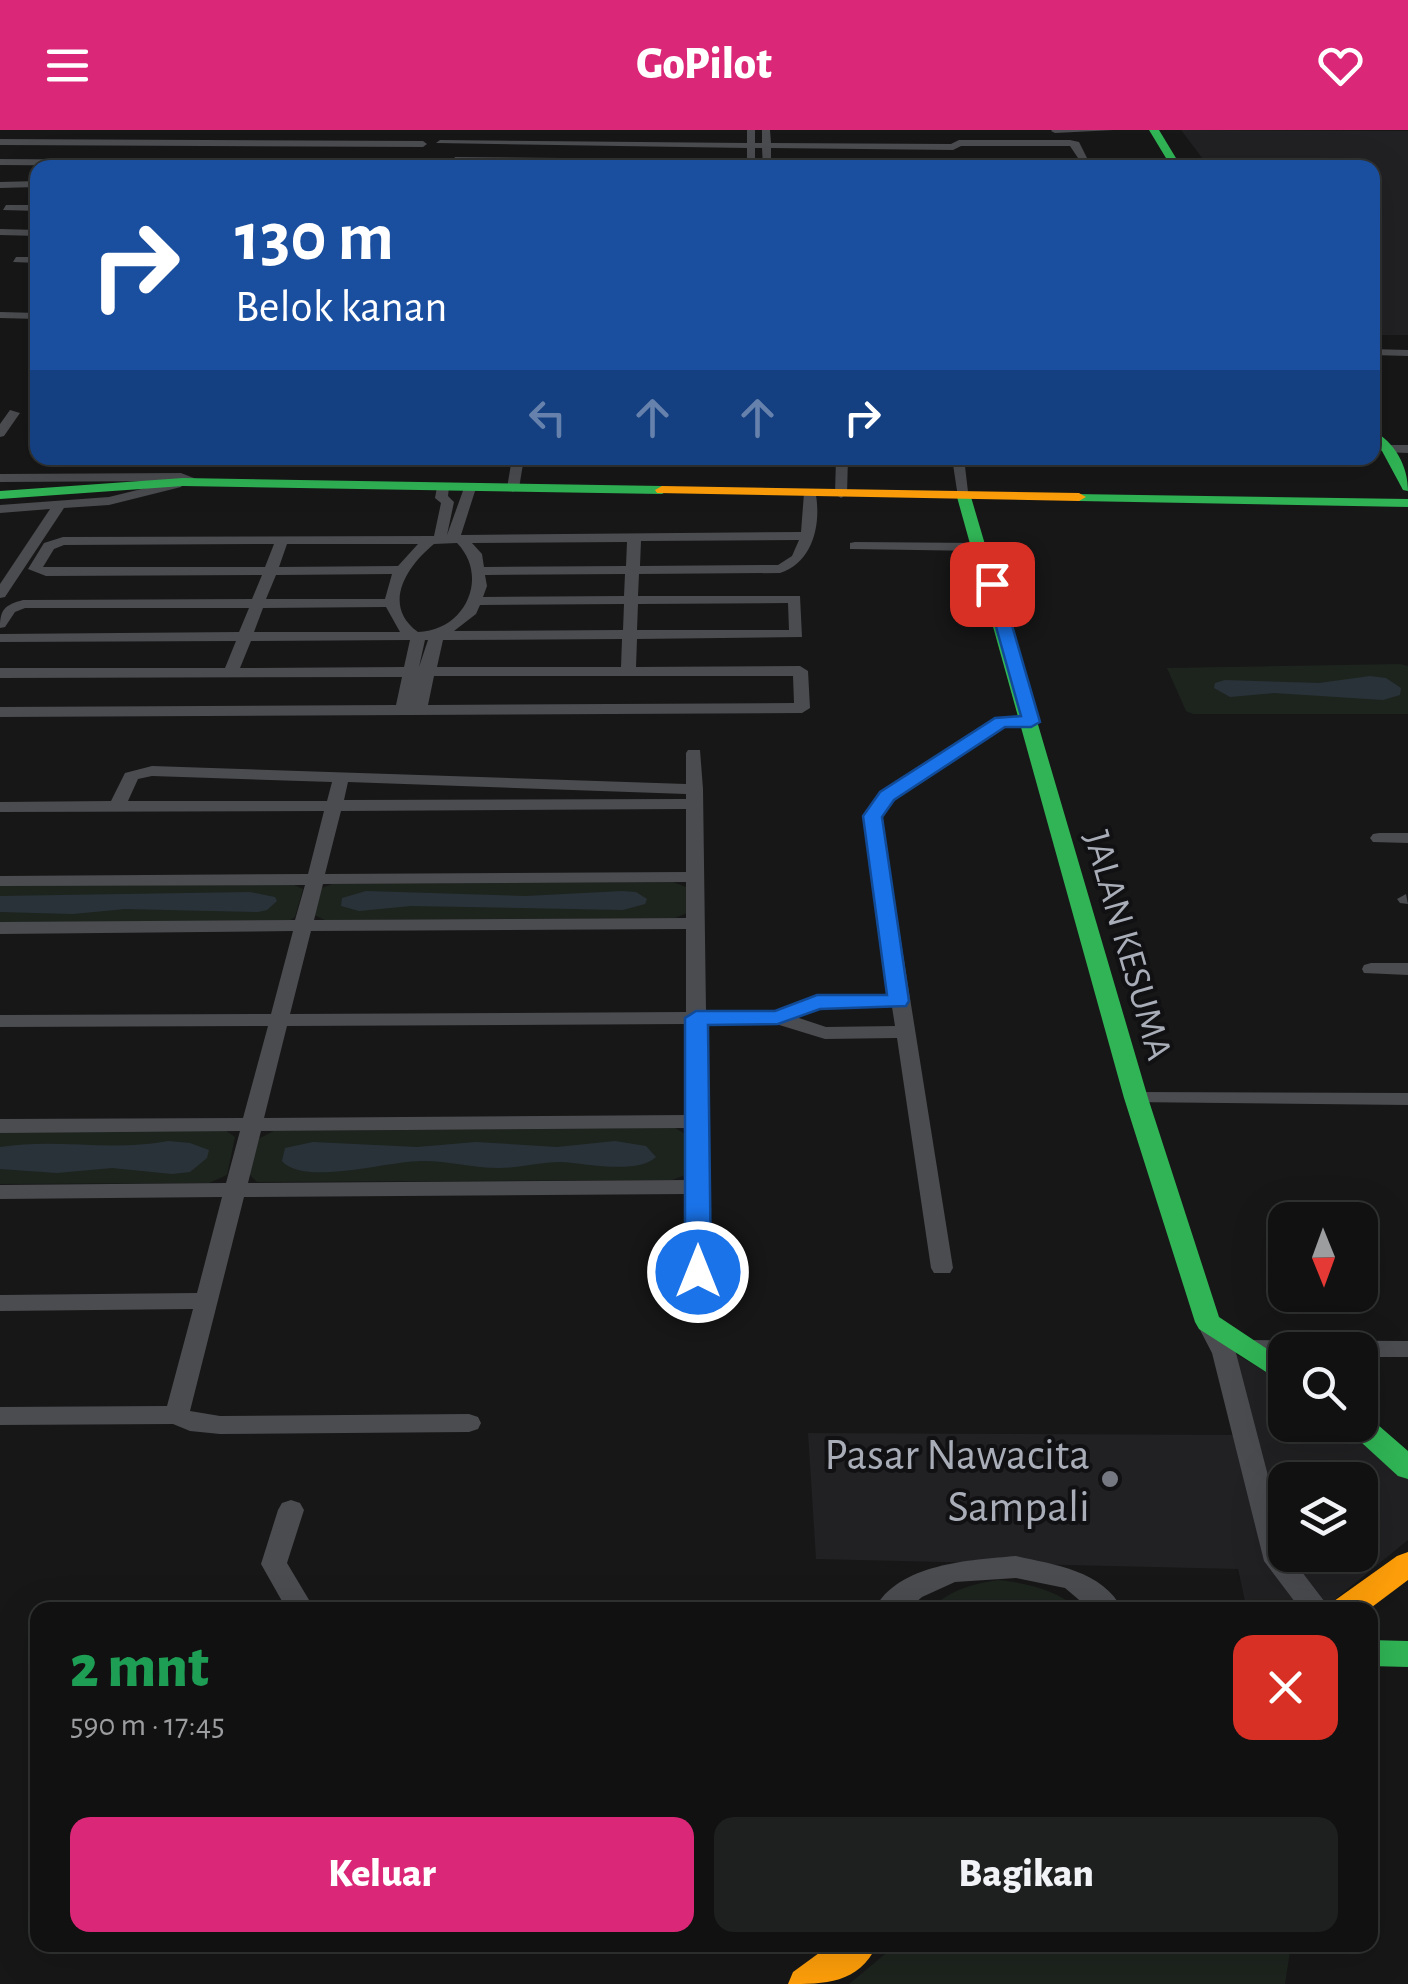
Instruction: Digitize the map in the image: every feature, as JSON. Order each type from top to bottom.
[{"type":"street","points":[[202,160],[226,130]]},
{"type":"street","points":[[341,160],[358,130]]},
{"type":"street","points":[[414,160],[431,130]]},
{"type":"street","points":[[751,160],[752,130]]},
{"type":"street","points":[[766,130],[767,160]]},
{"type":"street","points":[[1036,130],[1110,130]]},
{"type":"street","points":[[1154,130],[1172,160]]},
{"type":"street","points":[[0,142],[423,144]]},
{"type":"street","points":[[440,144],[1070,143],[1084,160]]},
{"type":"street","points":[[456,160],[464,144]]},
{"type":"street","points":[[670,160],[672,145]]},
{"type":"street","points":[[856,146],[858,160]]},
{"type":"street","points":[[953,146],[954,152],[960,153],[1058,160]]},
{"type":"street","points":[[0,162],[30,163]]},
{"type":"street","points":[[0,185],[30,184]]},
{"type":"street","points":[[6,208],[30,208]]},
{"type":"street","points":[[0,232],[30,233]]},
{"type":"street","points":[[16,260],[30,260]]},
{"type":"street","points":[[0,316],[30,316]]},
{"type":"street","points":[[1380,352],[1408,352]]},
{"type":"street","points":[[0,432],[14,413]]},
{"type":"street","points":[[1390,444],[1408,487]]},
{"type":"street","points":[[513,488],[517,465]]},
{"type":"street","points":[[841,494],[842,465]]},
{"type":"street","points":[[959,465],[964,497]]},
{"type":"street","points":[[0,478],[83,472],[181,477],[191,482]]},
{"type":"street","points":[[0,495],[191,482],[456,495],[513,488],[1408,503]]},
{"type":"street","points":[[0,509],[121,499],[191,482]]},
{"type":"street","points":[[479,570],[780,570],[793,563],[808,536],[810,493]]},
{"type":"street","points":[[456,495],[446,538],[400,570],[36,569],[49,546],[64,541],[446,538],[634,538],[808,536]]},
{"type":"street","name":"JALAN KESUMA","points":[[964,497],[1136,1098],[1208,1322]]},
{"type":"street","points":[[0,594],[60,504]]},
{"type":"street","points":[[411,710],[420,672],[436,638],[461,622],[476,601],[479,570],[475,554],[446,538]]},
{"type":"street","points":[[628,671],[634,538]]},
{"type":"street","points":[[231,672],[282,540]]},
{"type":"street","points":[[855,546],[981,547]]},
{"type":"street","points":[[400,570],[394,614],[403,630],[418,638]]},
{"type":"street","points":[[0,638],[797,634],[795,600],[476,601]]},
{"type":"street","points":[[0,624],[10,609],[23,604],[393,603]]},
{"type":"street","points":[[418,638],[420,672]]},
{"type":"street","points":[[0,674],[800,670],[802,708],[0,712]]},
{"type":"street","points":[[942,1268],[872,816],[887,796],[1001,722],[1031,722]]},
{"type":"street","points":[[694,753],[698,1272]]},
{"type":"street","points":[[116,806],[131,776],[140,772],[695,796]]},
{"type":"street","points":[[177,1415],[340,778]]},
{"type":"street","points":[[0,807],[334,805],[695,796]]},
{"type":"street","points":[[1379,838],[1408,838]]},
{"type":"street","points":[[0,881],[695,877]]},
{"type":"street","points":[[0,928],[696,923]]},
{"type":"street","points":[[1371,969],[1408,969]]},
{"type":"street","points":[[778,1018],[817,1002],[898,1001]]},
{"type":"street","points":[[0,1021],[778,1018],[824,1033],[904,1032]]},
{"type":"street","points":[[1136,1098],[1408,1099]]},
{"type":"street","points":[[0,1126],[697,1121]]},
{"type":"street","points":[[0,1192],[698,1187]]},
{"type":"street","points":[[0,1303],[206,1302]]},
{"type":"street","points":[[1208,1322],[1268,1363]]},
{"type":"street","points":[[1208,1322],[1224,1353],[1277,1560],[1311,1602]]},
{"type":"street","points":[[1245,1348],[1406,1354]]},
{"type":"street","points":[[0,1416],[177,1415],[190,1422],[220,1426],[469,1423]]},
{"type":"street","points":[[1378,1441],[1408,1468]]},
{"type":"street","points":[[291,1510],[274,1564],[296,1602]]},
{"type":"street","points":[[1356,1602],[1408,1564]]},
{"type":"street","points":[[897,1602],[912,1589],[952,1572],[1016,1567],[1073,1578],[1100,1602]]},
{"type":"street","points":[[1378,1653],[1408,1654]]},
{"type":"street","points":[[806,1984],[850,1952]]},
{"type":"shaded area","points":[[1181,130],[1408,131],[1408,335],[1380,335],[1380,160],[1204,160]]},
{"type":"shaded area","points":[[1408,666],[1408,714],[1193,714],[1186,711],[1167,668]]},
{"type":"shaded area","points":[[1370,676],[1386,678],[1401,688],[1400,695],[1383,700],[1274,693],[1230,697],[1214,688],[1215,683],[1225,680],[1319,683]]},
{"type":"shaded area","points":[[673,882],[686,887],[687,913],[675,918],[325,920],[314,915],[322,888],[332,884]]},
{"type":"shaded area","points":[[292,884],[303,889],[295,917],[290,920],[0,924],[0,885]]},
{"type":"shaded area","points":[[366,891],[526,896],[622,891],[636,892],[647,899],[645,904],[623,910],[411,906],[359,911],[341,906],[342,898]]},
{"type":"shaded area","points":[[250,892],[275,897],[277,901],[258,912],[0,912],[0,896]]},
{"type":"shaded area","points":[[675,1128],[689,1136],[688,1174],[672,1180],[257,1182],[249,1174],[258,1139],[274,1131]]},
{"type":"shaded area","points":[[225,1130],[235,1137],[227,1175],[209,1183],[0,1184],[0,1132]]},
{"type":"shaded area","points":[[168,1141],[209,1150],[207,1158],[190,1172],[172,1174],[112,1168],[57,1173],[0,1169],[0,1147]]},
{"type":"shaded area","points":[[615,1141],[646,1146],[656,1157],[624,1167],[560,1162],[499,1168],[423,1161],[328,1172],[309,1172],[282,1161],[285,1148],[313,1142],[417,1147],[476,1142],[557,1147]]},
{"type":"shaded area","name":"Pasar Nawacita Sampali","points":[[1229,1350],[1268,1373],[1268,1442],[1368,1442],[1408,1478],[1408,1540],[1378,1564],[1378,1462],[1268,1462],[1268,1572],[1369,1572],[1332,1602],[1245,1602],[1238,1569],[816,1559],[808,1433],[1237,1435]]},
{"type":"shaded area","points":[[999,1580],[1022,1584],[1069,1602],[939,1602],[979,1584]]},
{"type":"shaded area","points":[[888,1952],[1290,1952],[1285,1984],[849,1984]]},
{"type":"traffic: fast","points":[[1154,130],[1172,160]]},
{"type":"traffic: fast","points":[[1380,442],[1408,487]]},
{"type":"traffic: fast","points":[[0,495],[183,482],[662,490]]},
{"type":"traffic: fast","points":[[964,497],[1136,1098],[1208,1322],[1268,1363]]},
{"type":"traffic: fast","points":[[1079,497],[1408,503]]},
{"type":"traffic: fast","points":[[1378,1441],[1408,1468]]},
{"type":"traffic: fast","points":[[1378,1653],[1408,1654]]},
{"type":"traffic: slow","points":[[662,490],[1079,497]]},
{"type":"traffic: slow","points":[[1356,1602],[1408,1564]]},
{"type":"traffic: slow","points":[[806,1984],[849,1952]]},
{"type":"place","name":"Pasar Nawacita Sampali","points":[[1110,1479]]},
{"type":"route","points":[[698,1272],[696,1018],[778,1018],[817,1002],[898,1001],[872,816],[887,796],[1001,722],[1031,722],[992,584]]}]
